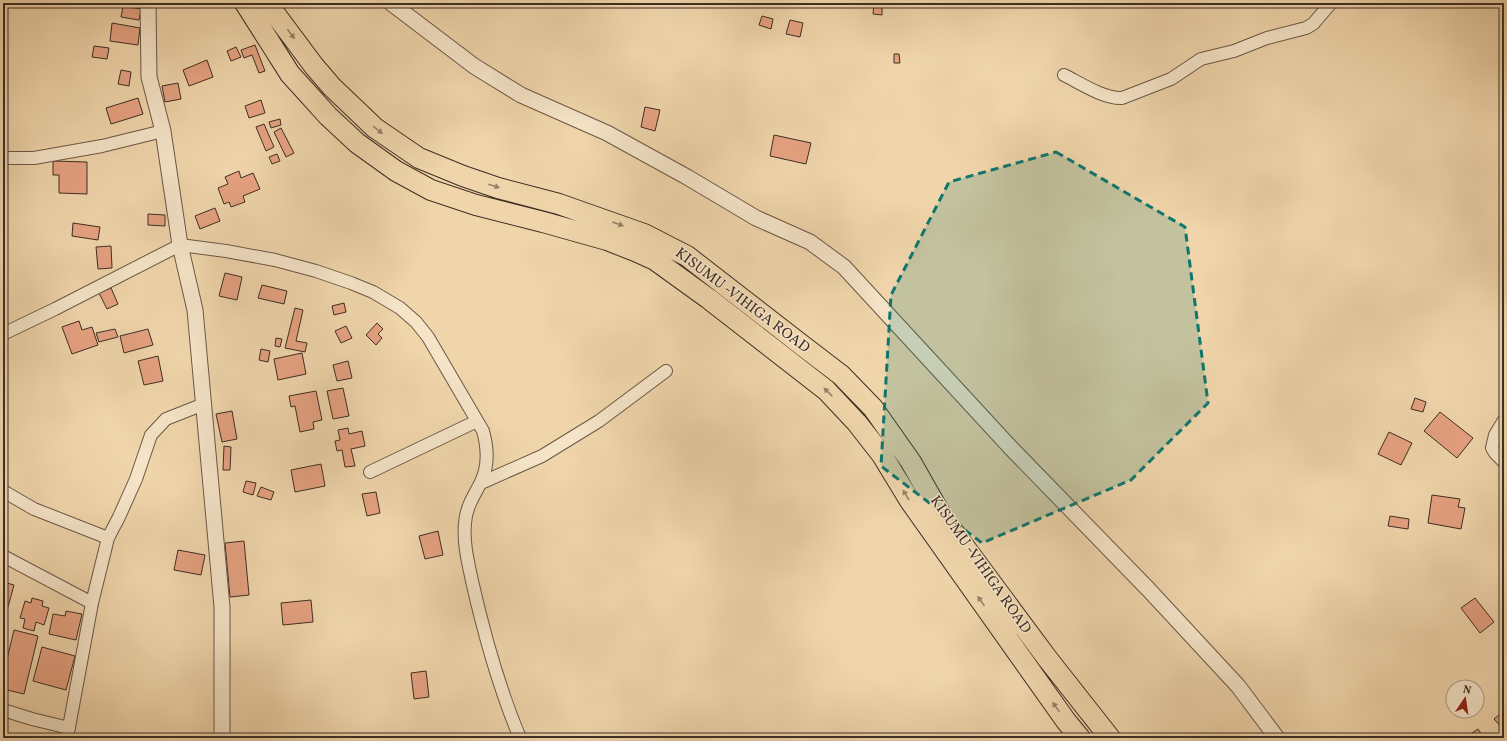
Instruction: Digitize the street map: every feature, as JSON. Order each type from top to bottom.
[{"type":"highway","name":"KISUMU -VIHIGA ROAD","points":[[245,3],[290,74],[328,116],[357,143],[396,171],[431,190],[476,205],[607,240],[635,250],[654,260],[709,299],[826,390],[857,423],[882,455],[910,501],[1066,721],[1080,738]]},
{"type":"highway","name":"KISUMU -VIHIGA ROAD","points":[[267,3],[314,66],[332,87],[375,128],[419,158],[463,176],[498,188],[559,204],[644,234],[688,256],[790,337],[841,375],[873,408],[911,462],[942,515],[1047,658],[1110,738]]},
{"type":"street","points":[[148,3],[149,77],[163,131],[180,245],[195,310],[222,607],[222,738]]},
{"type":"street","points":[[391,3],[474,66],[521,96],[608,133],[756,218],[810,242],[844,267],[1010,447],[1149,590],[1238,686],[1277,738]]},
{"type":"street","points":[[1064,75],[1108,97],[1122,98],[1171,79],[1201,59],[1234,51],[1266,38],[1306,28],[1313,24],[1331,3]]},
{"type":"street","points":[[3,158],[34,158],[102,146],[163,131]]},
{"type":"street","points":[[3,334],[180,245],[226,251],[275,260],[316,271],[373,292],[400,308],[416,322],[428,337],[478,421],[487,444],[486,470],[466,512],[464,534],[468,560],[490,651],[520,738]]},
{"type":"street","points":[[481,483],[542,456],[599,421],[666,371]]},
{"type":"street","points":[[3,710],[68,733],[92,604],[108,538],[136,479],[151,435],[166,419],[204,404]]},
{"type":"street","points":[[1504,420],[1495,434],[1492,448],[1504,462]]},
{"type":"street","points":[[370,472],[478,421]]},
{"type":"street","points":[[3,491],[34,509],[108,538]]},
{"type":"street","points":[[3,556],[92,604]]},
{"type":"highlighted area","points":[[1056,152],[1185,227],[1208,403],[1131,480],[982,543],[881,466],[891,295],[949,182]]},
{"type":"building","points":[[874,3],[882,3],[882,15],[873,14]]},
{"type":"building","points":[[123,6],[141,9],[139,20],[121,17]]},
{"type":"building","points":[[762,16],[773,19],[771,29],[759,25]]},
{"type":"building","points":[[790,20],[803,23],[800,37],[786,34]]},
{"type":"building","points":[[112,23],[140,28],[138,45],[110,41]]},
{"type":"building","points":[[255,45],[265,71],[259,73],[252,55],[244,58],[241,50]]},
{"type":"building","points":[[94,46],[109,48],[107,59],[92,57]]},
{"type":"building","points":[[236,47],[241,57],[231,61],[227,51]]},
{"type":"building","points":[[894,54],[899,54],[900,63],[894,63]]},
{"type":"building","points":[[207,60],[213,77],[189,86],[183,70]]},
{"type":"building","points":[[121,70],[131,72],[129,86],[118,84]]},
{"type":"building","points":[[178,83],[181,99],[165,102],[162,86]]},
{"type":"building","points":[[138,98],[143,114],[111,124],[106,108]]},
{"type":"building","points":[[261,100],[265,113],[249,118],[245,106]]},
{"type":"building","points":[[645,107],[660,110],[655,131],[641,127]]},
{"type":"building","points":[[280,119],[281,125],[271,128],[269,122]]},
{"type":"building","points":[[264,124],[274,147],[266,151],[256,127]]},
{"type":"building","points":[[281,128],[294,153],[286,157],[274,132]]},
{"type":"building","points":[[774,135],[811,143],[806,164],[770,156]]},
{"type":"building","points":[[277,154],[280,161],[272,164],[269,157]]},
{"type":"building","points":[[53,161],[87,162],[87,194],[59,193],[59,175],[53,175]]},
{"type":"building","points":[[239,171],[241,178],[253,173],[260,189],[243,196],[245,202],[231,207],[229,202],[224,204],[218,188],[228,184],[225,177]]},
{"type":"building","points":[[215,208],[220,221],[200,229],[195,216]]},
{"type":"building","points":[[148,214],[165,215],[165,226],[148,225]]},
{"type":"building","points":[[73,223],[100,227],[98,240],[72,236]]},
{"type":"building","points":[[111,246],[112,268],[98,269],[96,247]]},
{"type":"building","points":[[225,273],[242,277],[237,300],[219,296]]},
{"type":"building","points":[[262,285],[287,291],[284,304],[258,298]]},
{"type":"building","points":[[111,288],[118,304],[107,309],[99,293]]},
{"type":"building","points":[[344,303],[346,312],[334,315],[332,306]]},
{"type":"building","points":[[295,308],[303,310],[296,341],[307,343],[305,352],[285,348]]},
{"type":"building","points":[[79,321],[82,330],[92,327],[98,345],[72,354],[62,327]]},
{"type":"building","points":[[377,323],[383,329],[378,334],[382,338],[376,345],[366,335]]},
{"type":"building","points":[[346,326],[352,338],[341,343],[335,331]]},
{"type":"building","points":[[115,329],[118,337],[99,342],[96,333]]},
{"type":"building","points":[[148,329],[153,345],[124,353],[120,336]]},
{"type":"building","points":[[276,338],[282,339],[280,347],[275,346]]},
{"type":"building","points":[[261,349],[270,351],[268,362],[259,360]]},
{"type":"building","points":[[302,353],[306,374],[278,380],[274,359]]},
{"type":"building","points":[[158,356],[163,381],[144,385],[138,361]]},
{"type":"building","points":[[348,361],[352,378],[337,381],[333,365]]},
{"type":"building","points":[[343,388],[349,416],[333,419],[327,391]]},
{"type":"building","points":[[316,391],[322,420],[313,422],[314,429],[300,432],[295,406],[291,407],[289,396]]},
{"type":"building","points":[[1415,398],[1426,402],[1423,412],[1411,409]]},
{"type":"building","points":[[232,411],[237,439],[222,442],[216,414]]},
{"type":"building","points":[[1440,412],[1473,438],[1457,458],[1424,431]]},
{"type":"building","points":[[348,428],[349,434],[362,431],[365,446],[351,449],[355,466],[345,467],[342,450],[337,451],[335,441],[340,440],[338,430]]},
{"type":"building","points":[[1389,432],[1412,443],[1401,465],[1378,454]]},
{"type":"building","points":[[224,446],[231,447],[230,470],[223,470]]},
{"type":"building","points":[[321,464],[325,486],[295,492],[291,470]]},
{"type":"building","points":[[246,481],[256,483],[253,495],[243,492]]},
{"type":"building","points":[[261,487],[274,492],[271,500],[257,496]]},
{"type":"building","points":[[376,492],[380,513],[367,516],[362,494]]},
{"type":"building","points":[[1432,495],[1460,499],[1458,507],[1465,508],[1461,529],[1428,523]]},
{"type":"building","points":[[1390,516],[1409,519],[1408,529],[1388,526]]},
{"type":"building","points":[[438,531],[443,555],[425,559],[419,536]]},
{"type":"building","points":[[244,541],[249,595],[230,597],[225,543]]},
{"type":"building","points":[[178,550],[205,555],[201,575],[174,570]]},
{"type":"building","points":[[3,582],[14,585],[8,607],[3,606]]},
{"type":"building","points":[[32,598],[43,601],[42,606],[49,608],[44,625],[36,622],[34,631],[23,628],[25,619],[20,618],[25,601],[31,603]]},
{"type":"building","points":[[1475,598],[1494,622],[1480,633],[1461,608]]},
{"type":"building","points":[[311,600],[313,622],[283,625],[281,603]]},
{"type":"building","points":[[66,611],[82,614],[76,640],[49,634],[53,614],[65,616]]},
{"type":"building","points":[[14,630],[38,636],[24,694],[3,689],[3,676]]},
{"type":"building","points":[[42,647],[75,656],[66,690],[33,681]]},
{"type":"building","points":[[426,671],[429,697],[414,699],[411,673]]},
{"type":"building","points":[[1504,711],[1504,730],[1494,719]]},
{"type":"building","points":[[1478,729],[1484,738],[1464,738]]}]
